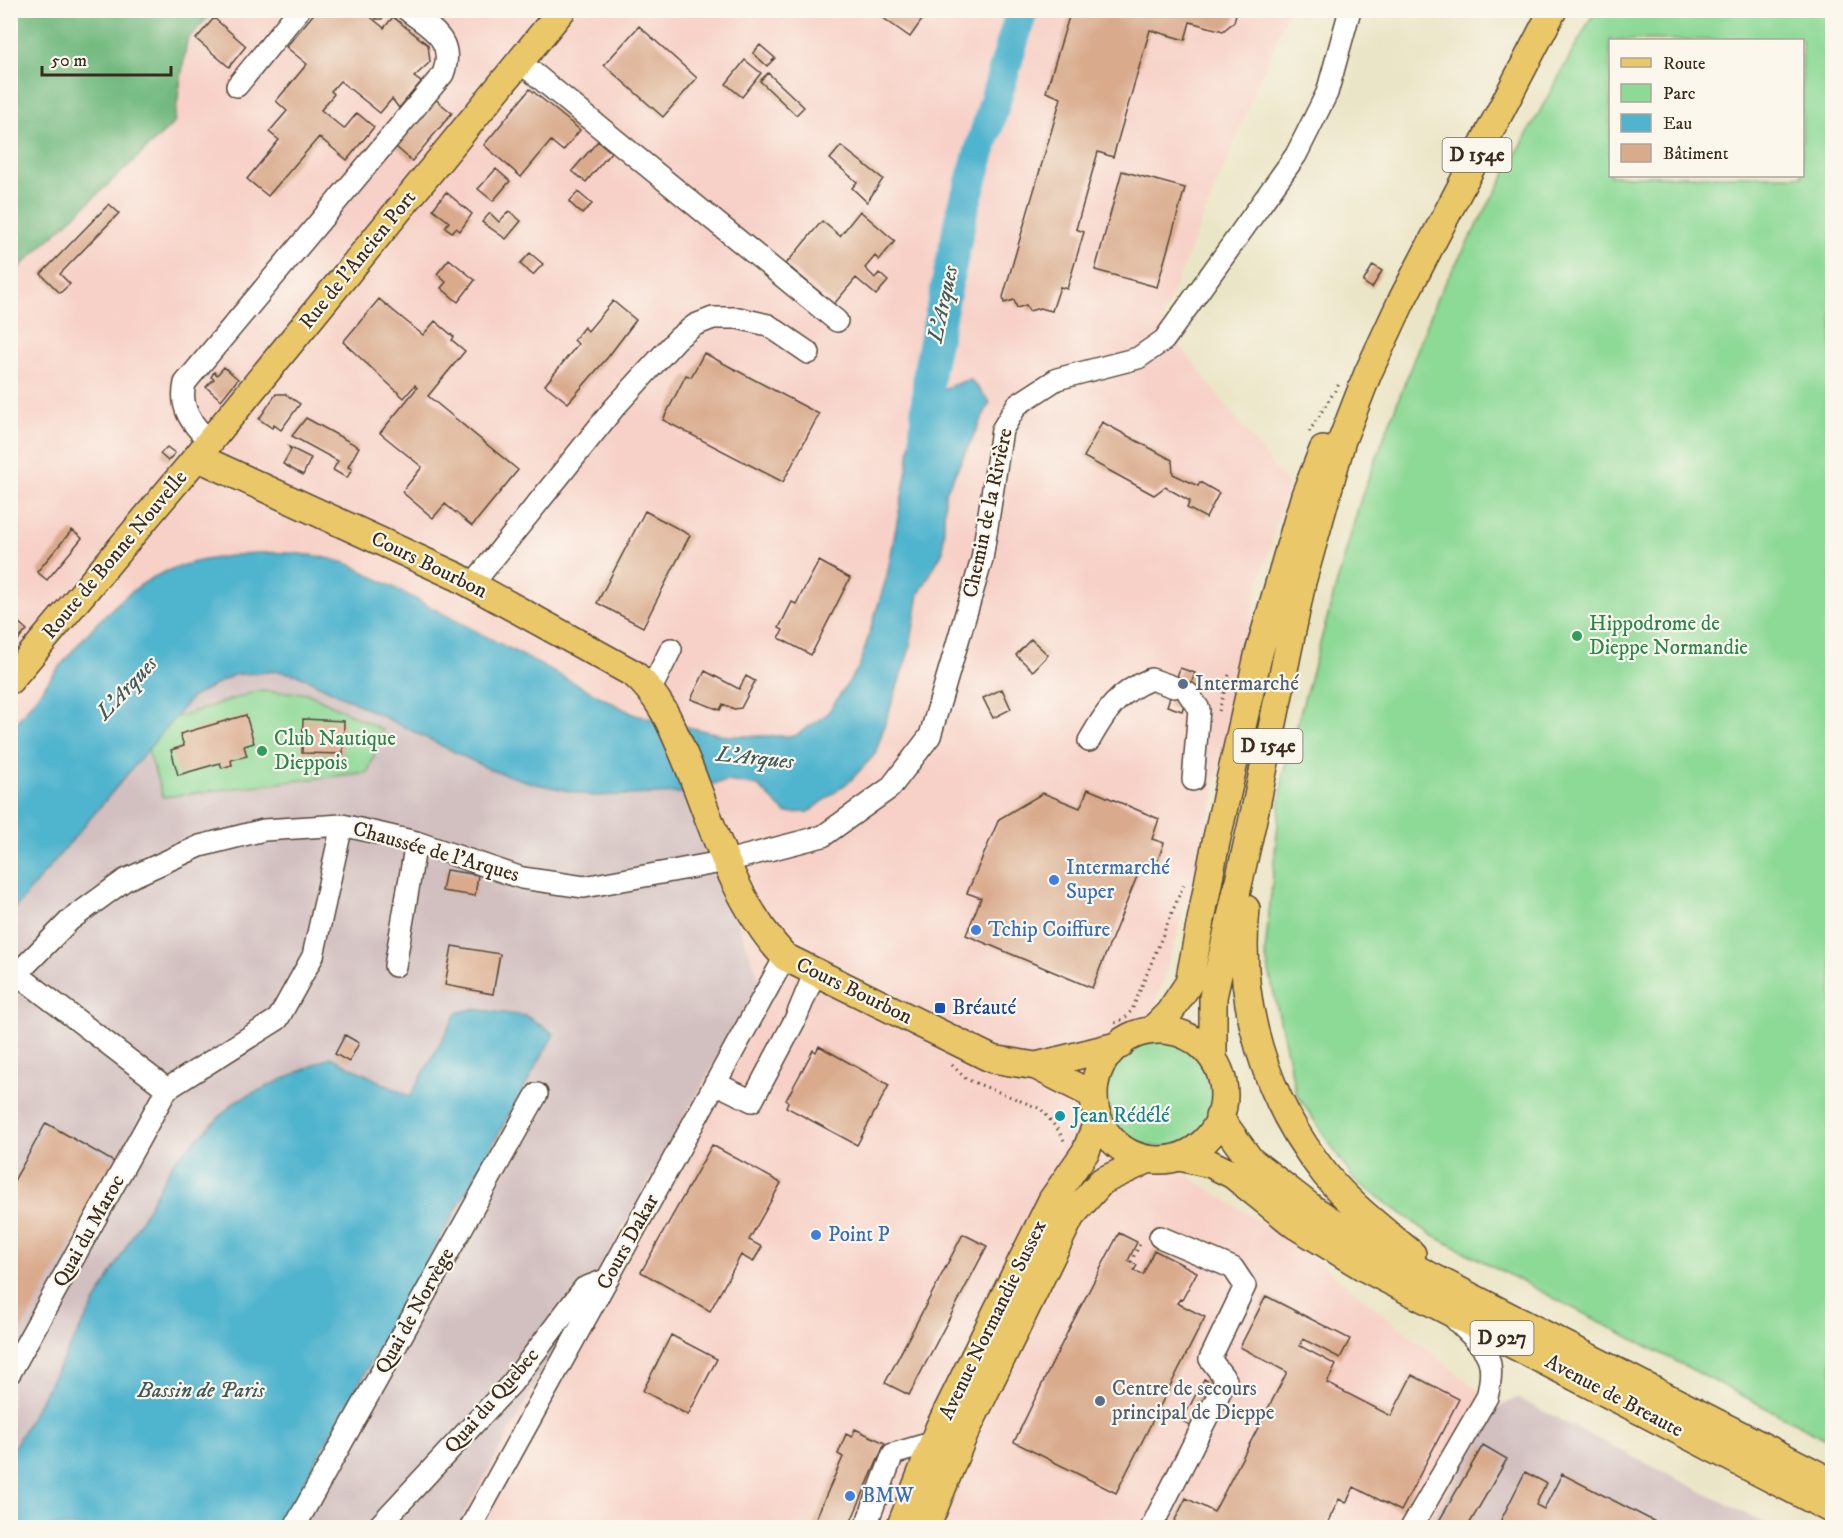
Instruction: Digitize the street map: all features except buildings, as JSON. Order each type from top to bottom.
[{"type":"main road","name":"Rue de l'Ancien Port","points":[[203,449],[562,10]]},
{"type":"main road","name":"D 154e","points":[[1213,1056],[1213,997],[1257,801],[1302,582],[1342,440],[1360,392],[1402,300],[1553,10]]},
{"type":"main road","name":"D 154e","points":[[1153,1029],[1169,1013],[1189,983],[1216,842],[1258,656],[1305,495],[1360,368],[1402,300]]},
{"type":"main road","name":"Cours Bourbon","points":[[203,449],[472,585],[634,674],[651,689],[670,723],[739,892],[765,936],[785,957],[992,1059],[1036,1066],[1120,1046]]},
{"type":"main road","name":"Route de Bonne Nouvelle","points":[[10,680],[203,449]]},
{"type":"main road","points":[[1257,801],[1245,918],[1244,960],[1252,1023],[1269,1074],[1283,1110],[1325,1174],[1445,1295]]},
{"type":"main road","points":[[1153,1029],[1172,1029],[1186,1034],[1198,1041],[1213,1056],[1222,1081],[1222,1106],[1219,1117],[1207,1137],[1195,1149],[1180,1157],[1147,1160],[1131,1156],[1111,1141],[1095,1108],[1097,1076],[1106,1059],[1120,1046],[1153,1029]]},
{"type":"main road","name":"Cours Bourbon","points":[[1036,1066],[1095,1108]]},
{"type":"main road","name":"Avenue Normandie Sussex","points":[[900,1527],[934,1443],[1052,1200],[1079,1164],[1095,1108]]},
{"type":"main road","name":"Avenue de Breaute","points":[[1219,1117],[1250,1160],[1312,1209],[1445,1295],[1833,1510]]},
{"type":"main road","name":"Avenue de Breaute","points":[[1180,1157],[1211,1164],[1233,1175],[1295,1225],[1365,1268],[1445,1295],[1833,1482]]},
{"type":"main road","name":"Avenue Normandie Sussex","points":[[926,1527],[962,1439],[1071,1216],[1102,1181],[1147,1160]]},
{"type":"street","points":[[237,86],[299,10]]},
{"type":"street","points":[[203,449],[183,406],[185,383],[443,74],[449,59],[446,46],[438,35],[407,10]]},
{"type":"street","name":"Chemin de la Rivière","points":[[727,861],[823,836],[890,788],[930,736],[982,560],[1002,430],[1017,405],[1057,379],[1138,358],[1164,340],[1296,155],[1327,93],[1350,10]]},
{"type":"street","points":[[520,62],[837,321]]},
{"type":"street","points":[[472,585],[614,408],[678,338],[695,325],[713,318],[738,318],[768,324],[809,353]]},
{"type":"street","points":[[651,689],[670,649]]},
{"type":"street","points":[[1089,741],[1106,712],[1130,687],[1151,679],[1181,690],[1199,709],[1193,780]]},
{"type":"street","name":"Chaussée de l'Arques","points":[[14,977],[70,920],[125,880],[200,846],[264,830],[342,825],[416,842],[522,878],[584,887],[727,861]]},
{"type":"street","name":"Quai du Maroc","points":[[10,1373],[167,1089],[278,1018],[313,956],[342,825]]},
{"type":"street","points":[[395,966],[416,842]]},
{"type":"street","name":"Cours Dakar","points":[[470,1527],[785,957]]},
{"type":"street","points":[[715,1083],[752,1101],[795,1020],[815,972]]},
{"type":"street","points":[[14,977],[167,1089]]},
{"type":"street","name":"Quai de Norvège","points":[[294,1527],[537,1094]]},
{"type":"street","points":[[1151,1527],[1226,1380],[1210,1359],[1245,1286],[1233,1268],[1160,1237]]},
{"type":"street","name":"Quai du Quebec","points":[[377,1527],[512,1383],[584,1288],[608,1279]]},
{"type":"street","points":[[1411,1527],[1486,1397],[1492,1373],[1488,1354],[1445,1295]]},
{"type":"street","points":[[865,1527],[893,1454],[934,1443]]},
{"type":"path","points":[[946,1060],[966,1079],[1041,1109],[1058,1130],[1079,1164]]},
{"type":"shaded area","points":[[213,11],[1288,11],[1161,321],[1288,486],[1260,579],[1200,859],[1154,1010],[1191,1178],[1297,1245],[1499,1407],[1428,1527],[457,1527],[760,981],[687,789],[728,781],[758,786],[786,812],[875,754],[910,648],[919,594],[943,551],[945,494],[990,403],[915,399],[908,464],[887,576],[859,667],[827,714],[795,736],[728,736],[635,715],[577,682],[328,557],[266,552],[207,559],[183,565],[154,577],[111,610],[93,629],[11,729],[11,275],[174,123],[187,40]]},
{"type":"shaded area","points":[[278,671],[299,675],[491,770],[532,783],[593,796],[683,793],[687,789],[760,981],[457,1527],[279,1527],[554,1034],[526,1016],[472,1009],[457,1013],[410,1097],[331,1057],[174,1161],[11,1453],[11,913],[192,697],[233,675]]},
{"type":"shaded area","points":[[1517,1398],[1772,1527],[1428,1528],[1499,1407]]},
{"type":"green space","points":[[11,10],[213,11],[187,40],[174,123],[11,275]]},
{"type":"green space","name":"Hippodrome de Dieppe Normandie","points":[[1595,11],[1832,11],[1832,1442],[1432,1235],[1354,1180],[1296,1093],[1265,953],[1283,774],[1361,498],[1437,298]]},
{"type":"green space","name":"Club Nautique Dieppois","points":[[257,691],[307,693],[383,730],[368,772],[163,797],[141,729]]},
{"type":"green space","points":[[1160,1041],[1180,1045],[1198,1056],[1209,1074],[1213,1094],[1209,1114],[1198,1132],[1180,1143],[1160,1147],[1140,1143],[1122,1132],[1111,1114],[1107,1094],[1111,1074],[1122,1056],[1140,1045]]},
{"type":"water","points":[[970,379],[990,402],[945,494],[943,551],[919,594],[910,648],[875,754],[851,780],[809,812],[786,813],[758,786],[728,781],[687,789],[684,793],[593,796],[532,783],[491,770],[299,675],[278,671],[233,675],[192,697],[11,913],[11,729],[76,646],[114,606],[154,577],[194,562],[237,555],[280,552],[321,557],[349,564],[635,715],[728,736],[795,736],[827,714],[859,667],[887,576],[908,464],[915,399]]},
{"type":"water","name":"Bassin de Paris","points":[[472,1009],[526,1016],[554,1034],[279,1527],[11,1527],[11,1453],[174,1161],[236,1101],[331,1057],[410,1097],[457,1013]]},
{"type":"waterway","name":"L'Arques","points":[[925,435],[929,370],[962,212],[1022,10]]},
{"type":"place","name":"Hippodrome de Dieppe Normandie","points":[[1577,636]]},
{"type":"place","name":"Intermarché","points":[[1183,684]]},
{"type":"place","name":"Club Nautique Dieppois","points":[[262,751]]},
{"type":"place","name":"Intermarché Super","points":[[1054,880]]},
{"type":"place","name":"Tchip Coiffure","points":[[976,930]]},
{"type":"place","name":"Bréauté","points":[[940,1008]]},
{"type":"place","name":"Jean Rédélé","points":[[1060,1116]]},
{"type":"place","name":"Point P","points":[[816,1235]]},
{"type":"place","name":"Centre de secours principal de Dieppe","points":[[1100,1401]]},
{"type":"place","name":"BMW","points":[[850,1496]]}]
